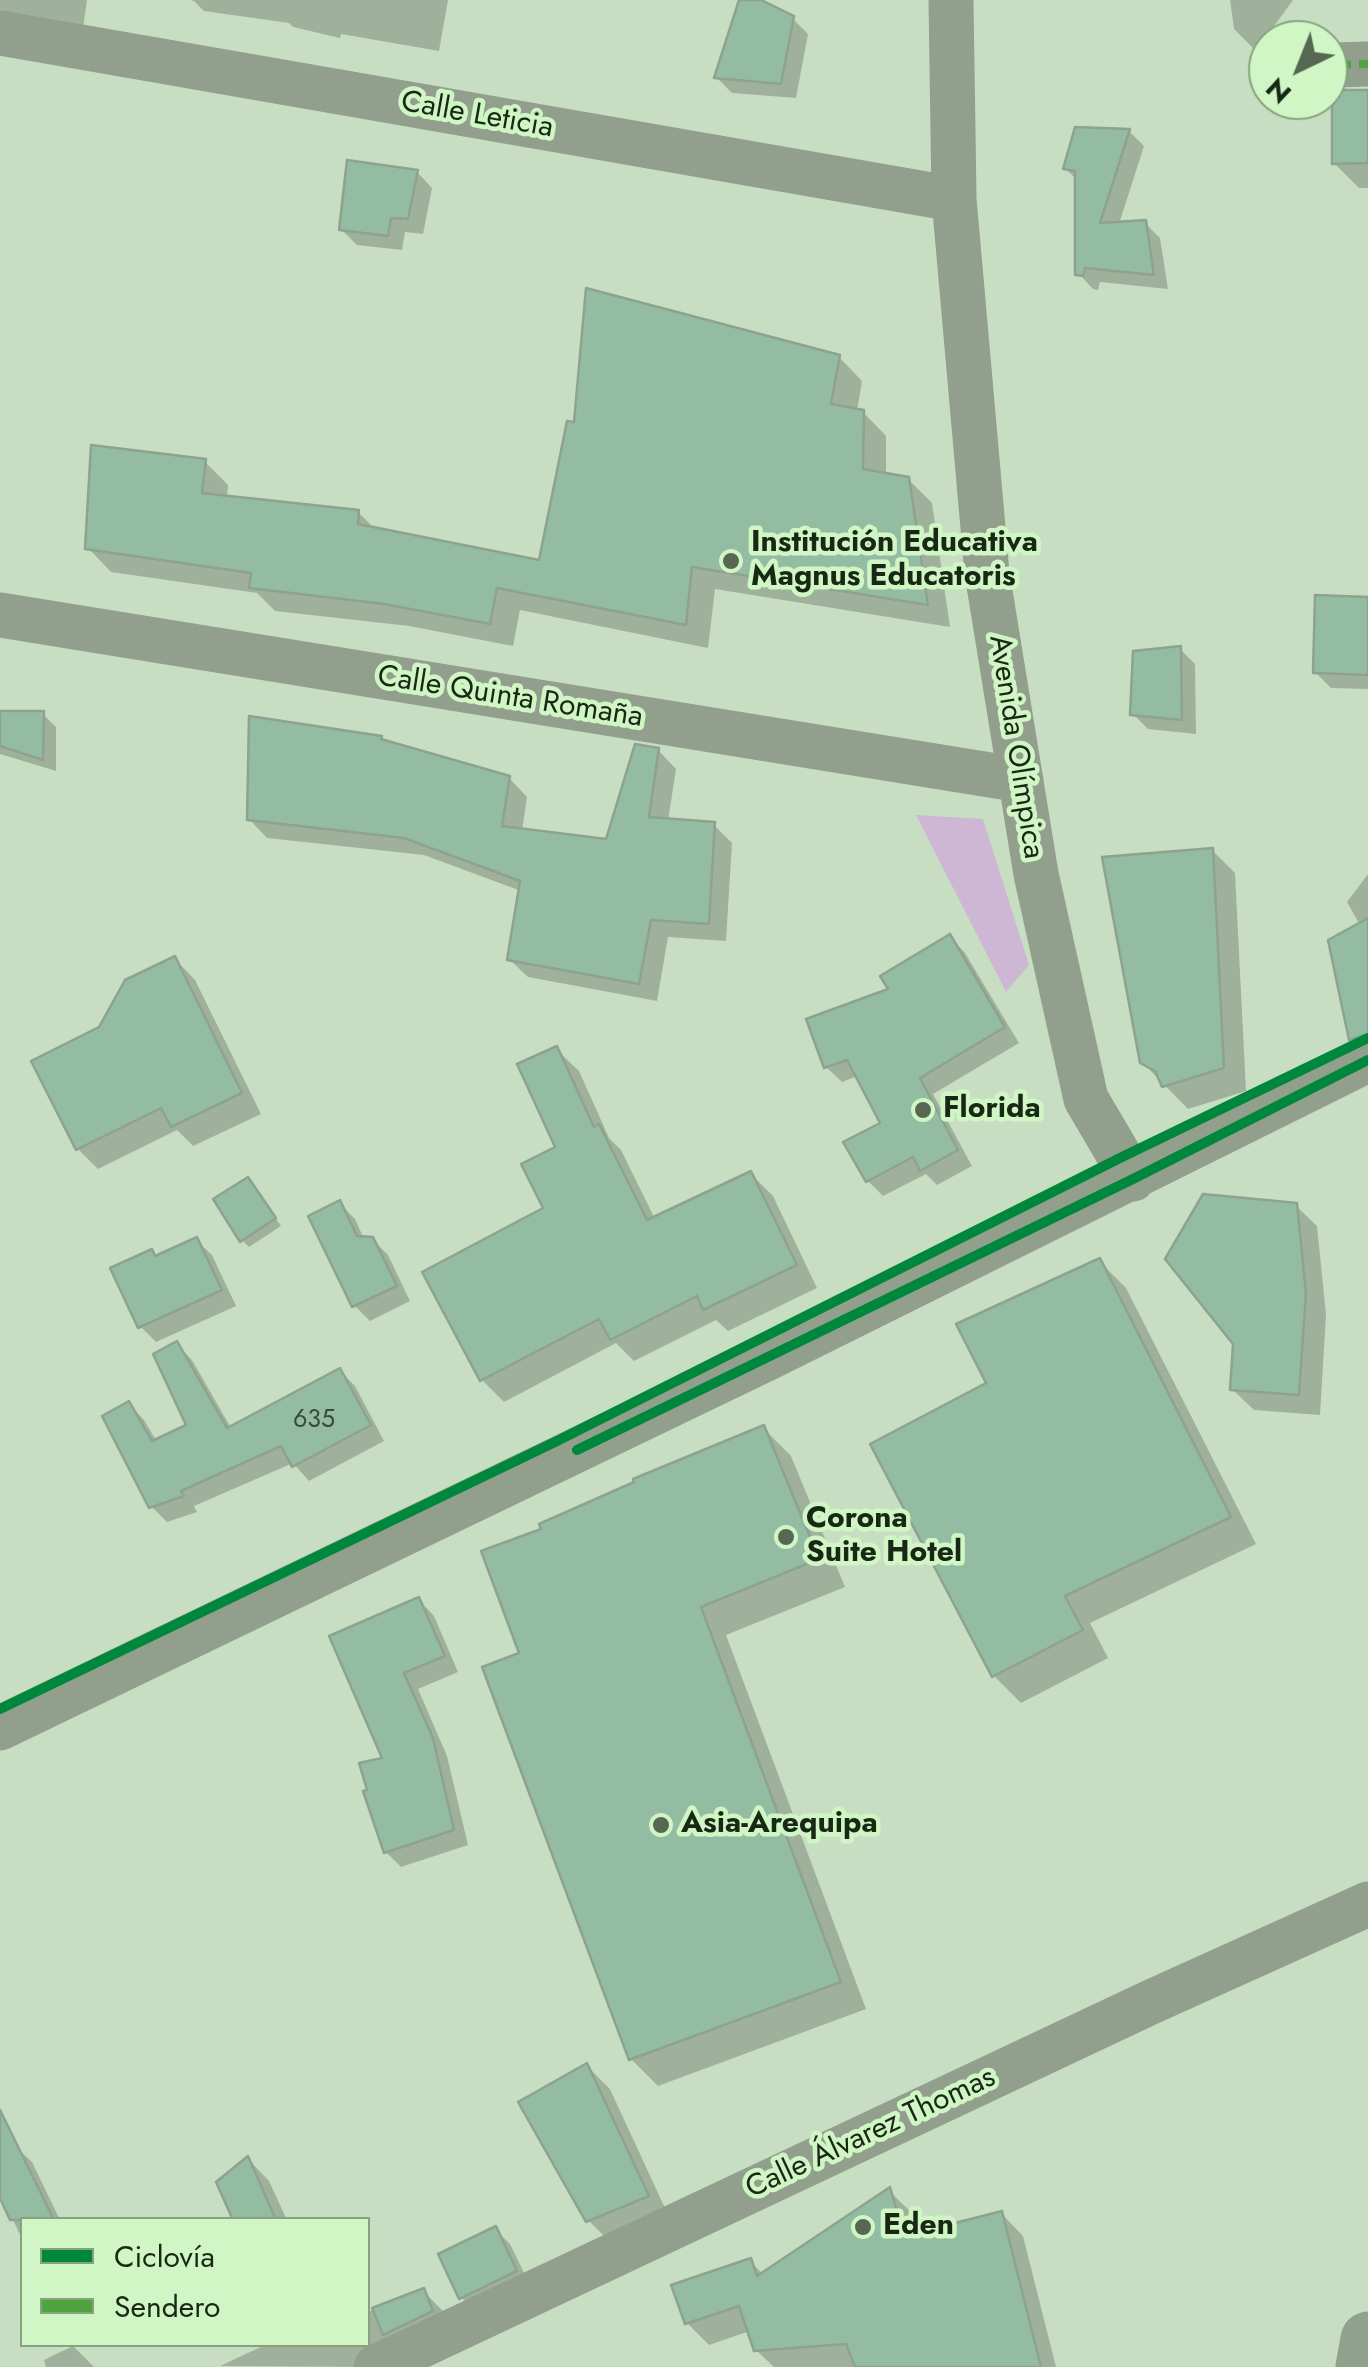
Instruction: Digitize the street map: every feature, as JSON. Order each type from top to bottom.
[{"type":"main road","points":[[1364,2367],[1368,2339]]},
{"type":"street","name":"Avenida Olímpica","points":[[952,0],[954,199],[988,573],[1036,874],[1086,1099],[1132,1179]]},
{"type":"street","name":"Calle Leticia","points":[[0,33],[954,199]]},
{"type":"street","name":"Calle Quinta Romaña","points":[[0,615],[1021,780]]},
{"type":"street","points":[[0,1728],[770,1357],[1368,1060]]},
{"type":"street","name":"Calle Álvarez Thomas","points":[[376,2367],[1150,2002],[1368,1904]]},
{"type":"shaded area","points":[[916,815],[983,819],[1029,965],[1006,992]]},
{"type":"building","points":[[739,0],[761,0],[794,16],[781,84],[714,78]]},
{"type":"building","points":[[1348,90],[1368,90],[1368,163],[1332,164],[1332,120],[1348,120]]},
{"type":"building","points":[[1075,127],[1130,129],[1100,223],[1146,220],[1154,275],[1085,268],[1083,276],[1075,275],[1075,171],[1063,169]]},
{"type":"building","points":[[347,160],[418,170],[408,219],[391,218],[388,236],[339,230]]},
{"type":"building","points":[[586,288],[840,355],[831,404],[864,410],[863,469],[909,477],[928,605],[692,567],[686,625],[497,588],[490,624],[384,604],[249,588],[251,573],[85,549],[91,445],[206,459],[202,493],[359,510],[358,524],[539,560],[567,421],[574,422]]},
{"type":"building","points":[[1315,595],[1368,597],[1368,675],[1313,673]]},
{"type":"building","points":[[1181,646],[1182,720],[1130,715],[1133,651]]},
{"type":"building","points":[[0,711],[44,711],[43,760],[0,746]]},
{"type":"building","points":[[249,716],[382,736],[381,739],[510,776],[502,826],[606,839],[635,744],[659,748],[649,817],[715,822],[709,924],[651,920],[639,984],[507,960],[520,881],[404,838],[247,820]]},
{"type":"building","points":[[1213,848],[1224,1068],[1162,1087],[1155,1071],[1140,1063],[1102,857]]},
{"type":"building","points":[[1368,918],[1368,1034],[1349,1040],[1328,940]]},
{"type":"building","points":[[950,934],[1005,1027],[920,1078],[958,1150],[920,1171],[913,1157],[866,1182],[843,1142],[880,1123],[847,1060],[824,1068],[806,1019],[888,989],[880,976]]},
{"type":"building","points":[[175,956],[242,1093],[171,1127],[161,1108],[76,1150],[31,1061],[99,1027],[125,980]]},
{"type":"building","points":[[557,1046],[594,1127],[599,1124],[647,1220],[751,1171],[797,1265],[703,1310],[697,1296],[610,1340],[599,1319],[480,1381],[422,1272],[543,1208],[521,1164],[555,1147],[517,1064]]},
{"type":"building","points":[[248,1177],[276,1218],[240,1242],[213,1199]]},
{"type":"building","points":[[1203,1194],[1297,1203],[1306,1293],[1299,1395],[1230,1390],[1233,1344],[1165,1259]]},
{"type":"building","points":[[340,1200],[357,1236],[373,1237],[397,1286],[352,1307],[308,1216]]},
{"type":"building","points":[[197,1237],[222,1290],[138,1328],[110,1268],[152,1249],[155,1256]]},
{"type":"building","points":[[1100,1258],[1231,1517],[1065,1596],[1083,1630],[992,1677],[870,1444],[986,1383],[956,1324]]},
{"type":"building","points":[[177,1341],[227,1428],[340,1368],[371,1425],[292,1467],[281,1446],[181,1491],[184,1496],[149,1508],[102,1416],[129,1401],[152,1441],[186,1425],[153,1354]]},
{"type":"building","name":"Asia-Arequipa","points":[[764,1425],[819,1559],[701,1607],[841,1982],[629,2060],[482,1667],[519,1653],[481,1551],[541,1529],[539,1524],[634,1482],[633,1479]]},
{"type":"building","points":[[419,1597],[445,1656],[404,1673],[433,1738],[454,1830],[384,1853],[363,1791],[367,1790],[359,1763],[382,1758],[329,1636]]},
{"type":"building","points":[[587,2063],[649,2196],[586,2222],[518,2102]]},
{"type":"building","points":[[0,2110],[53,2217],[10,2220],[0,2198]]},
{"type":"building","points":[[248,2156],[275,2217],[232,2217],[216,2182]]},
{"type":"building","points":[[890,2187],[904,2236],[1002,2211],[1041,2367],[855,2367],[846,2344],[754,2351],[739,2306],[685,2324],[671,2285],[751,2258],[757,2276]]},
{"type":"building","points":[[496,2226],[517,2271],[459,2299],[438,2254]]},
{"type":"building","points":[[424,2288],[433,2311],[383,2335],[372,2308]]},
{"type":"marked path","points":[[1348,65],[1368,64]]},
{"type":"cycle path","points":[[0,1709],[555,1442],[1368,1038]]},
{"type":"cycle path","points":[[577,1450],[1368,1060]]},
{"type":"place","name":"Institución Educativa Magnus Educatoris","points":[[731,561]]},
{"type":"place","name":"Florida","points":[[923,1110]]},
{"type":"place","name":"Corona Suite Hotel","points":[[786,1537]]},
{"type":"place","name":"Asia-Arequipa","points":[[661,1825]]},
{"type":"place","name":"Eden","points":[[863,2227]]}]
